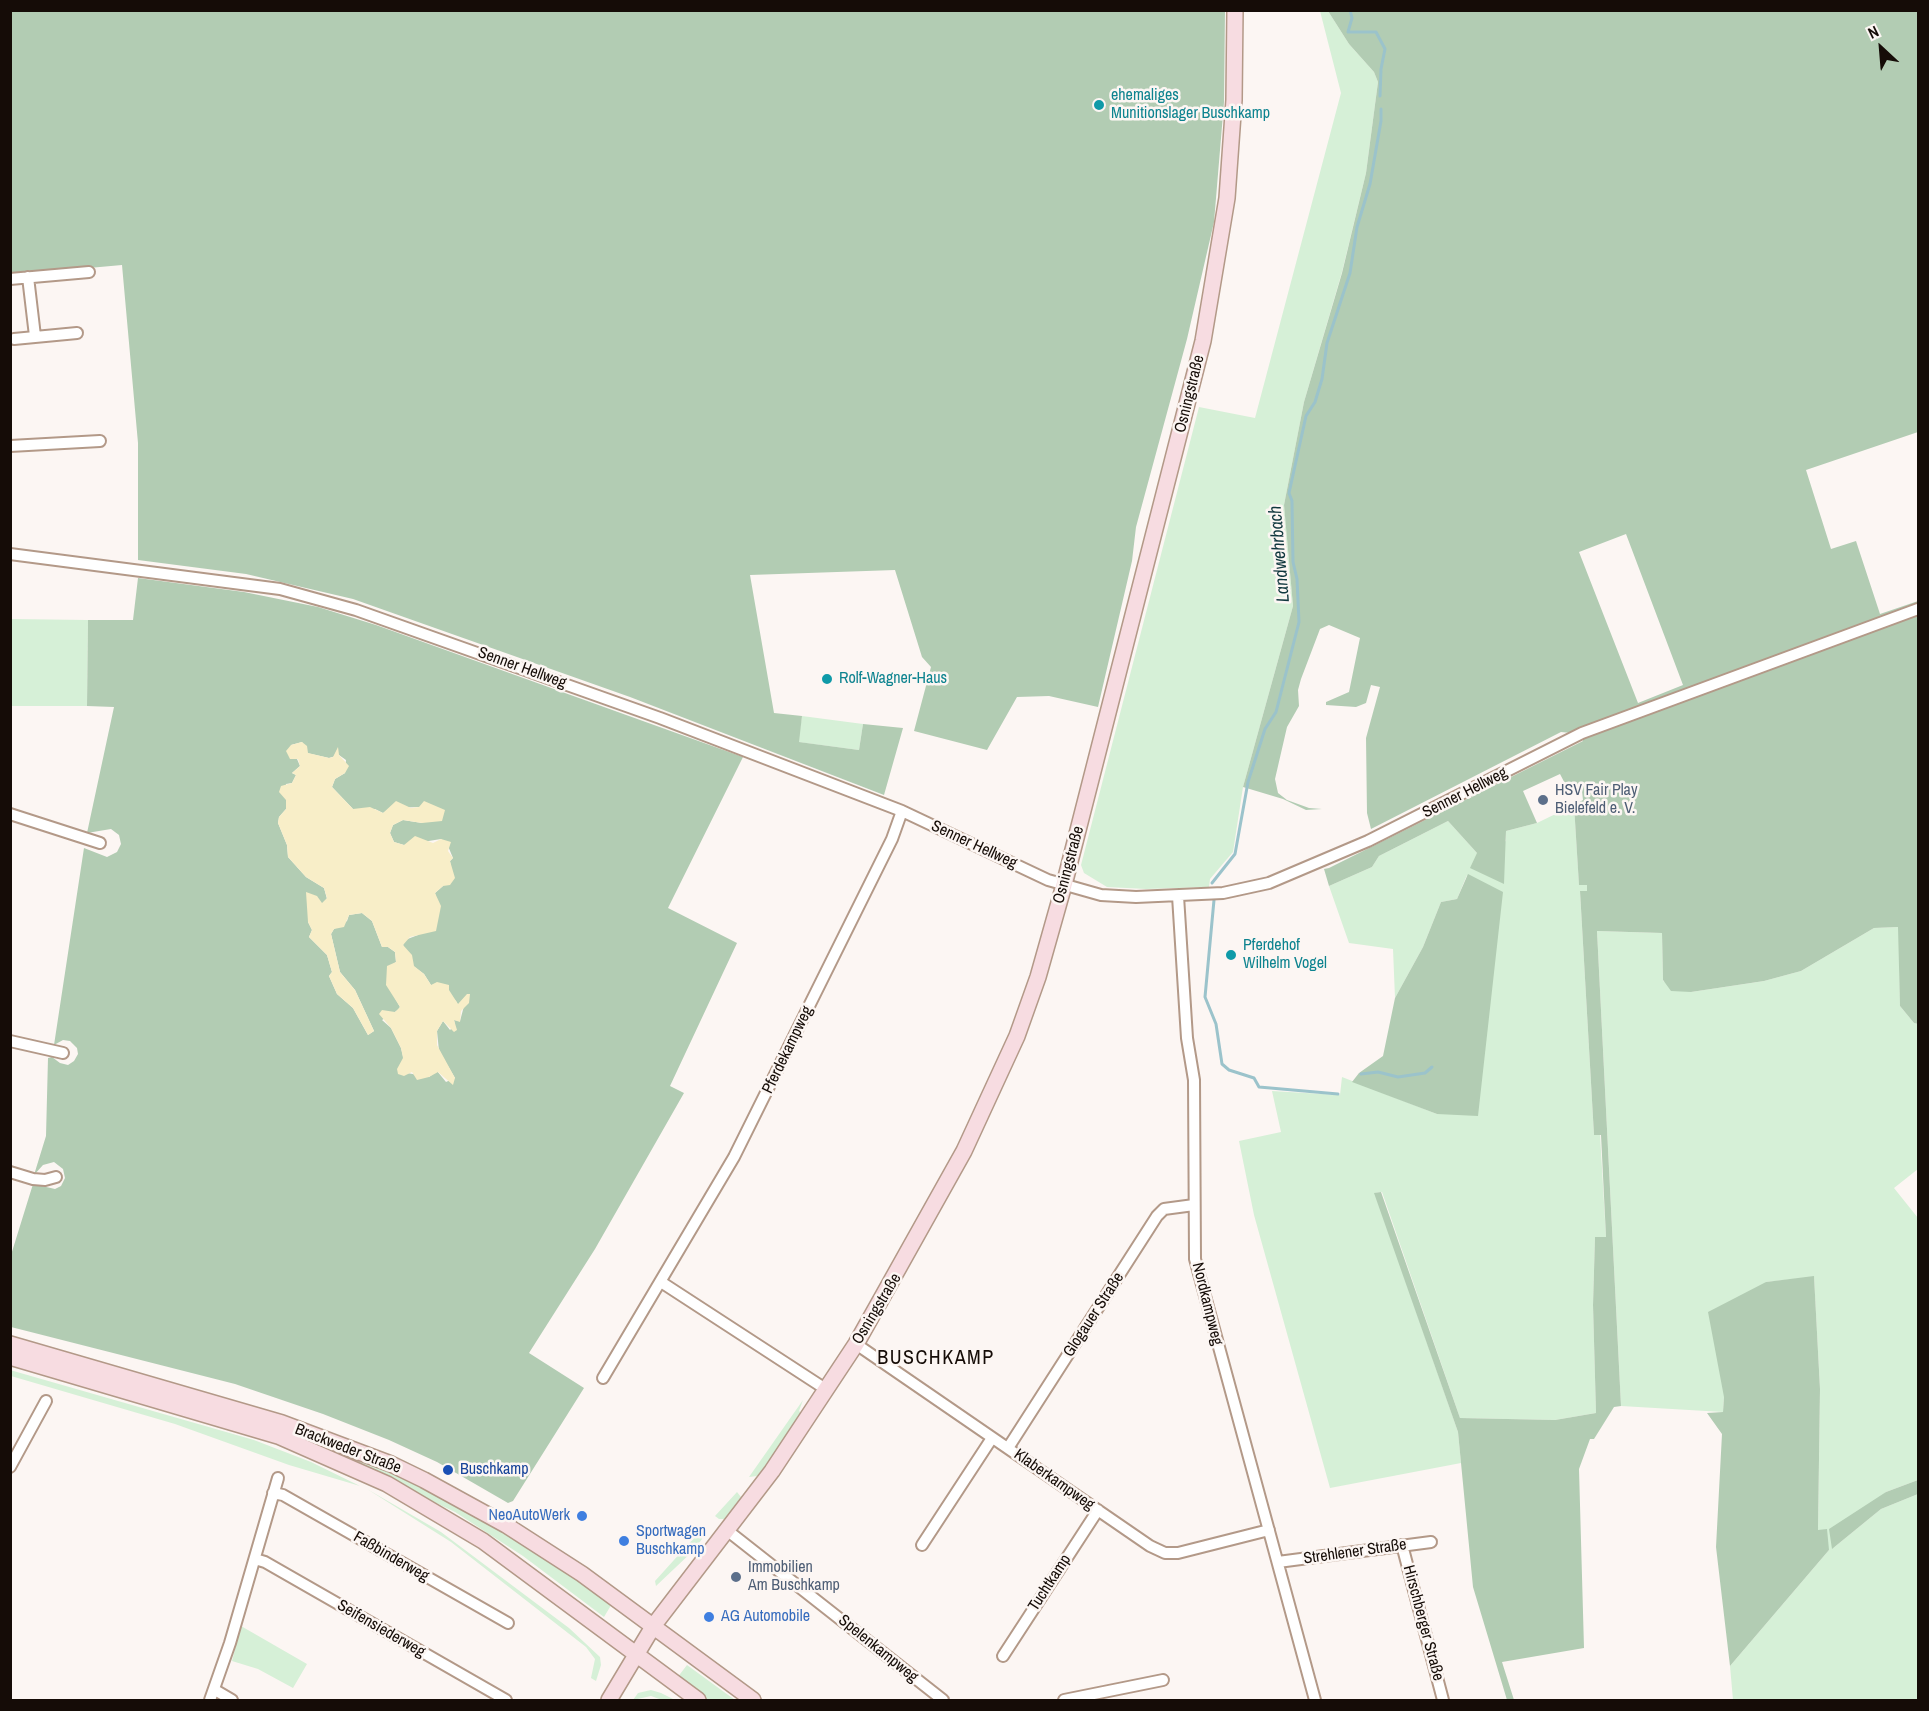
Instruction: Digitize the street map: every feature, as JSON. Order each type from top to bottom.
[{"type":"main road","name":"Osningstraße","points":[[609,1701],[654,1625],[728,1531],[827,1390],[856,1344],[921,1233],[985,1111],[1026,1011],[1064,885],[1184,419],[1214,286],[1232,147],[1235,10]]},
{"type":"main road","name":"Brackweder Straße","points":[[10,1344],[282,1423],[391,1464],[453,1495],[525,1537],[654,1625],[753,1701]]},
{"type":"main road","name":"Brackweder Straße","points":[[10,1357],[278,1436],[387,1484],[483,1541],[698,1701]]},
{"type":"street","points":[[10,279],[89,272]]},
{"type":"street","points":[[28,277],[34,336]]},
{"type":"street","points":[[14,339],[77,333]]},
{"type":"street","points":[[10,446],[100,441]]},
{"type":"street","name":"Senner Hellweg","points":[[10,554],[280,589],[356,610],[660,718],[902,811],[1064,885],[1114,896],[1178,896],[1241,890],[1269,883],[1368,841],[1582,733],[1918,609]]},
{"type":"street","name":"Pferdekampweg","points":[[603,1378],[751,1126],[892,839],[902,811]]},
{"type":"street","points":[[10,814],[100,843]]},
{"type":"street","name":"Nordkampweg","points":[[1178,896],[1187,1038],[1194,1080],[1194,1205],[1198,1274],[1315,1701]]},
{"type":"street","points":[[10,1041],[63,1053]]},
{"type":"street","points":[[10,1172],[33,1179],[45,1180],[56,1177]]},
{"type":"street","name":"Glogauer Straße","points":[[1008,1448],[1157,1216],[1164,1209],[1194,1205]]},
{"type":"street","points":[[661,1282],[827,1390]]},
{"type":"street","name":"Klaberkampweg","points":[[856,1344],[1150,1546],[1165,1554],[1178,1553],[1269,1530]]},
{"type":"street","points":[[10,1467],[46,1401]]},
{"type":"street","points":[[922,1545],[992,1438]]},
{"type":"street","points":[[231,1701],[212,1695],[278,1478]]},
{"type":"street","name":"Faßbinderweg","points":[[273,1493],[283,1495],[508,1623]]},
{"type":"street","name":"Tuchtkamp","points":[[1003,1656],[1098,1510]]},
{"type":"street","name":"Spelenkampweg","points":[[728,1531],[943,1701]]},
{"type":"street","name":"Strehlener Straße","points":[[1278,1562],[1431,1542]]},
{"type":"street","name":"Hirschberger Straße","points":[[1402,1545],[1443,1701]]},
{"type":"street","name":"Seifensiederweg","points":[[255,1559],[265,1562],[506,1701]]},
{"type":"street","points":[[1064,1701],[1163,1680]]},
{"type":"green space","points":[[11,11],[1225,11],[1224,102],[1214,222],[1187,339],[1136,527],[1132,561],[1098,707],[1049,696],[1017,697],[987,750],[914,731],[931,667],[922,657],[895,570],[750,575],[774,713],[802,716],[799,742],[859,750],[863,724],[903,728],[884,795],[630,697],[353,599],[246,574],[138,560],[138,443],[122,265],[11,275]]},
{"type":"green space","points":[[1320,11],[1328,11],[1349,44],[1374,72],[1378,82],[1366,173],[1342,272],[1304,402],[1284,505],[1293,606],[1243,787],[1233,852],[1210,879],[1209,887],[1146,889],[1107,887],[1084,873],[1081,865],[1199,407],[1255,418],[1341,93]]},
{"type":"green space","points":[[1328,11],[1918,11],[1918,432],[1806,470],[1831,549],[1856,541],[1880,614],[1918,601],[1918,1024],[1914,1023],[1900,1006],[1898,927],[1874,928],[1801,971],[1764,981],[1691,992],[1671,991],[1663,980],[1662,933],[1597,931],[1621,1406],[1614,1407],[1594,1439],[1590,1439],[1579,1469],[1584,1648],[1502,1662],[1514,1700],[1507,1700],[1473,1587],[1458,1432],[1374,1193],[1381,1192],[1460,1418],[1555,1420],[1596,1413],[1593,1305],[1595,1237],[1606,1237],[1601,1135],[1594,1135],[1580,891],[1587,891],[1587,885],[1579,885],[1574,805],[1583,800],[1582,791],[1571,795],[1560,774],[1523,791],[1537,823],[1506,831],[1504,884],[1470,868],[1477,853],[1448,821],[1379,856],[1372,867],[1329,886],[1324,869],[1583,741],[1582,734],[1561,732],[1371,829],[1367,813],[1366,738],[1380,687],[1371,685],[1366,703],[1356,707],[1326,705],[1326,702],[1349,692],[1360,638],[1329,625],[1320,629],[1301,679],[1298,690],[1299,706],[1287,727],[1275,779],[1278,793],[1287,800],[1309,808],[1322,809],[1306,810],[1283,799],[1243,787],[1293,606],[1284,505],[1304,402],[1342,273],[1366,173],[1378,82],[1374,72],[1349,44]],"holes":[[[1626,534],[1683,685],[1638,703],[1579,552]]]},
{"type":"green space","points":[[138,578],[244,592],[318,607],[376,625],[743,757],[668,908],[737,943],[670,1086],[684,1093],[595,1249],[529,1353],[584,1388],[513,1501],[508,1503],[437,1462],[323,1414],[235,1384],[11,1327],[11,1255],[33,1184],[55,1189],[61,1186],[65,1178],[63,1169],[54,1162],[43,1165],[34,1175],[46,1136],[48,1058],[52,1057],[68,1065],[78,1054],[77,1048],[70,1041],[63,1040],[54,1045],[84,848],[107,857],[117,852],[121,844],[119,835],[111,829],[87,833],[114,707],[87,706],[88,620],[133,620]],"holes":[[[302,742],[307,753],[329,758],[339,755],[346,760],[345,773],[335,779],[332,787],[353,809],[375,809],[383,813],[391,808],[419,807],[422,823],[403,820],[393,825],[390,833],[394,842],[404,845],[441,839],[448,846],[453,858],[450,861],[451,870],[443,886],[435,893],[436,898],[418,935],[405,940],[403,945],[413,966],[424,974],[431,985],[456,1001],[458,1005],[467,995],[460,1021],[454,1020],[455,1025],[450,1030],[443,1021],[437,1031],[439,1051],[455,1078],[446,1082],[437,1071],[429,1077],[407,1073],[401,1048],[391,1028],[382,1020],[400,1007],[395,998],[392,965],[396,962],[395,952],[388,947],[382,947],[372,921],[362,913],[349,915],[347,921],[334,929],[331,934],[340,972],[355,990],[374,1031],[368,1035],[353,1008],[337,994],[329,976],[332,972],[327,955],[309,937],[312,930],[308,922],[308,906],[322,904],[327,899],[324,888],[306,877],[288,857],[287,845],[278,823],[279,817],[286,809],[286,784],[292,783],[296,775],[292,773],[300,766],[291,745]]]},
{"type":"green space","points":[[11,619],[88,620],[87,706],[11,706]]},
{"type":"green space","points":[[802,716],[863,724],[859,750],[798,742]]},
{"type":"green space","points":[[1574,805],[1579,884],[1587,884],[1588,891],[1580,891],[1594,1135],[1600,1134],[1606,1237],[1595,1237],[1593,1305],[1596,1413],[1555,1420],[1460,1418],[1382,1192],[1375,1193],[1458,1432],[1461,1463],[1330,1488],[1254,1215],[1239,1141],[1281,1132],[1272,1091],[1340,1095],[1342,1077],[1437,1114],[1467,875],[1457,899],[1441,902],[1423,947],[1395,998],[1393,949],[1349,943],[1329,886],[1372,867],[1379,856],[1448,821],[1477,853],[1506,841],[1506,831],[1537,823]]},
{"type":"green space","points":[[1468,874],[1503,892],[1478,1116],[1437,1114],[1352,1082],[1359,1073],[1383,1056],[1395,998],[1423,947],[1441,902],[1457,899]]},
{"type":"green space","points":[[1899,927],[1900,1006],[1914,1023],[1918,1024],[1918,1169],[1894,1188],[1918,1218],[1918,1480],[1886,1492],[1832,1549],[1881,1509],[1918,1494],[1918,1700],[1733,1700],[1730,1666],[1829,1550],[1818,1531],[1820,1389],[1814,1277],[1766,1282],[1724,1397],[1723,1412],[1621,1406],[1597,931],[1662,933],[1663,981],[1691,992],[1764,981],[1801,971],[1874,928]]},
{"type":"green space","points":[[1814,1276],[1820,1389],[1818,1530],[1827,1529],[1829,1550],[1730,1666],[1716,1547],[1722,1434],[1707,1413],[1723,1412],[1724,1397],[1708,1312],[1766,1282]]},
{"type":"green space","points":[[10,1370],[254,1440],[311,1462],[360,1486],[289,1465],[175,1424],[11,1376]]},
{"type":"green space","points":[[803,1400],[799,1411],[802,1414],[775,1453],[757,1476],[749,1477]]},
{"type":"green space","points":[[304,1438],[374,1464],[437,1493],[538,1553],[613,1602],[604,1617],[523,1556],[455,1512],[303,1440]]},
{"type":"green space","points":[[1918,1480],[1918,1494],[1881,1509],[1832,1549],[1829,1529],[1886,1492]]},
{"type":"green space","points":[[367,1489],[441,1532],[569,1628],[600,1657],[601,1665],[596,1681],[591,1678],[595,1659],[586,1647],[451,1542]]},
{"type":"green space","points":[[737,1492],[741,1497],[724,1519],[715,1516]]},
{"type":"green space","points":[[702,1529],[704,1531],[702,1539],[694,1550],[656,1586],[655,1581]]},
{"type":"green space","points":[[241,1626],[307,1664],[293,1688],[258,1669],[232,1661]]},
{"type":"green space","points":[[687,1665],[735,1700],[708,1700],[677,1678]]},
{"type":"green space","points":[[651,1690],[675,1700],[662,1700],[651,1696],[633,1700],[638,1693]]},
{"type":"sand","points":[[302,742],[307,746],[308,753],[329,758],[333,757],[338,747],[339,755],[349,766],[345,773],[335,779],[332,787],[353,809],[370,807],[383,813],[396,801],[411,808],[419,807],[424,801],[445,810],[442,821],[422,823],[403,820],[393,825],[390,833],[394,842],[404,845],[415,836],[433,843],[441,839],[451,842],[448,851],[453,858],[450,861],[455,878],[450,885],[443,886],[435,893],[441,906],[436,931],[410,937],[403,945],[412,955],[414,966],[424,974],[431,985],[437,982],[449,985],[449,990],[458,1004],[467,994],[470,994],[469,1003],[461,1011],[460,1022],[454,1020],[457,1030],[454,1032],[443,1021],[437,1031],[437,1045],[455,1078],[453,1085],[438,1072],[417,1080],[412,1072],[404,1076],[398,1074],[397,1069],[403,1058],[401,1048],[391,1028],[379,1014],[382,1010],[395,1012],[400,1007],[386,985],[387,966],[396,962],[395,952],[388,947],[382,947],[372,921],[362,913],[349,915],[344,927],[334,929],[331,934],[340,972],[355,990],[374,1031],[368,1035],[353,1008],[337,994],[329,976],[332,972],[327,955],[309,937],[312,930],[308,922],[306,892],[317,896],[322,903],[327,898],[324,888],[306,877],[288,857],[287,845],[278,823],[279,817],[286,809],[286,800],[279,792],[281,786],[292,783],[296,775],[292,773],[300,766],[298,759],[290,759],[286,751],[291,745]]},
{"type":"waterway","name":"Landwehrbach","points":[[1350,10],[1352,18],[1348,32],[1376,32],[1385,49],[1381,69],[1380,96]]},
{"type":"waterway","name":"Landwehrbach","points":[[1212,883],[1235,854],[1248,782],[1265,729],[1276,712],[1299,622],[1297,579],[1293,562],[1292,501],[1289,493],[1306,416],[1315,402],[1322,379],[1327,343],[1350,273],[1357,227],[1370,184],[1381,109]]},
{"type":"waterway","name":"Landwehrbach","points":[[1214,900],[1205,997],[1216,1024],[1222,1064],[1229,1070],[1254,1078],[1259,1087],[1338,1094]]},
{"type":"waterway","name":"Landwehrbach","points":[[1361,1074],[1378,1072],[1398,1077],[1425,1073],[1432,1067]]},
{"type":"place","name":"ehemaliges Munitionslager Buschkamp","points":[[1099,105]]},
{"type":"place","name":"Rolf-Wagner-Haus","points":[[827,679]]},
{"type":"place","name":"HSV Fair Play Bielefeld e. V.","points":[[1543,800]]},
{"type":"place","name":"Pferdehof Wilhelm Vogel","points":[[1231,955]]},
{"type":"place","name":"Buschkamp","points":[[448,1470]]},
{"type":"place","name":"NeoAutoWerk","points":[[582,1516]]},
{"type":"place","name":"Sportwagen Buschkamp","points":[[624,1541]]},
{"type":"place","name":"Immobilien Am Buschkamp","points":[[736,1577]]},
{"type":"place","name":"AG Automobile","points":[[709,1617]]},
{"type":"district","name":"BUSCHKAMP","points":[[936,1359]]}]
